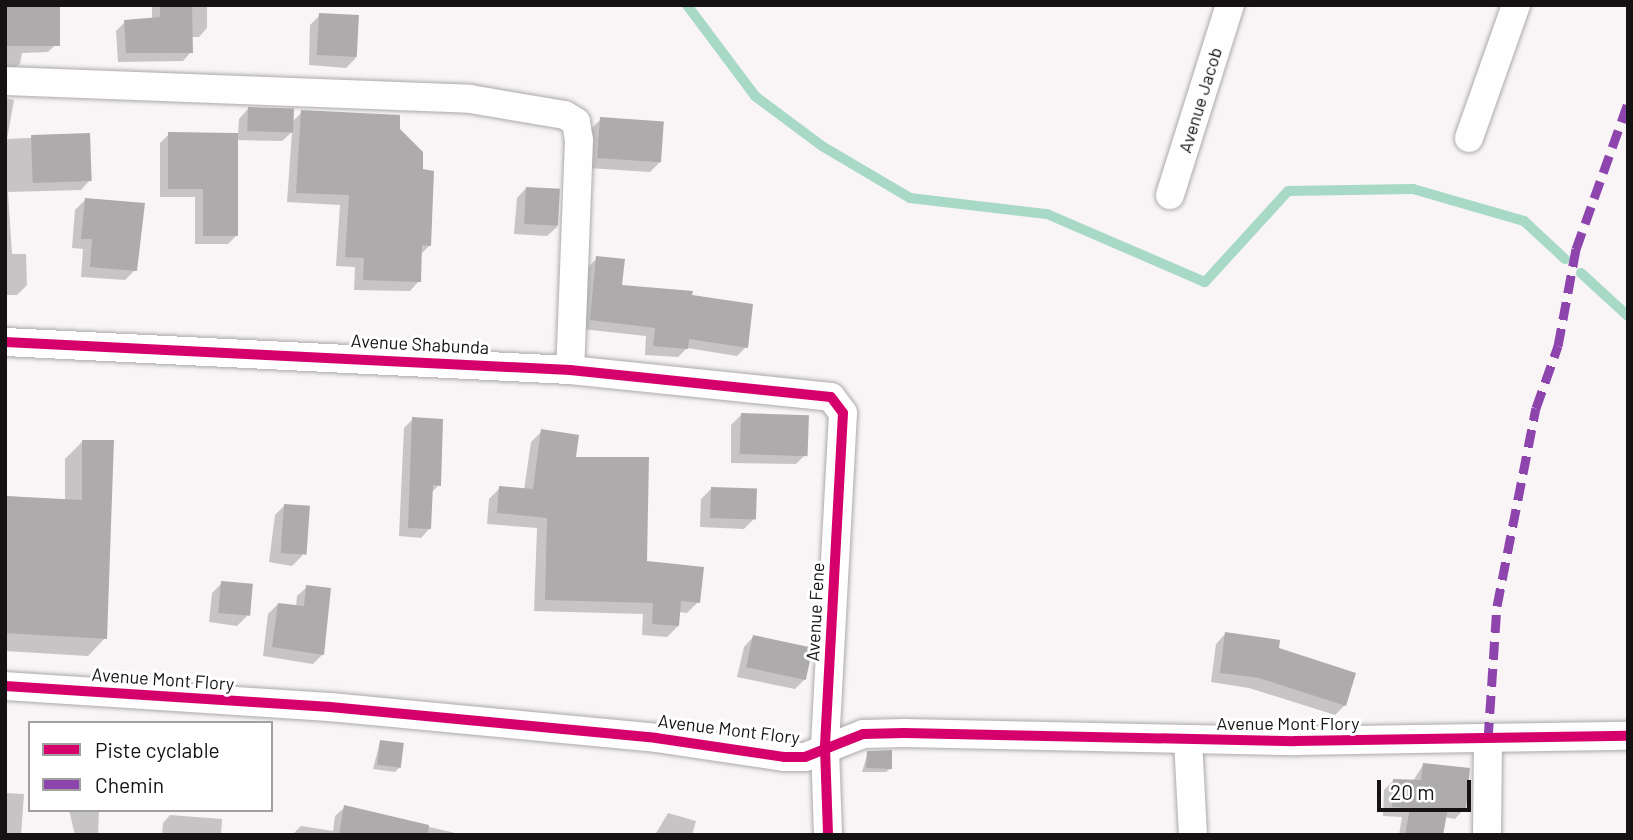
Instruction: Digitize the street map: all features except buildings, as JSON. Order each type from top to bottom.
[{"type":"street","name":"Avenue Jacob","points":[[1170,195],[1230,5]]},
{"type":"street","points":[[1469,138],[1516,5]]},
{"type":"street","points":[[5,80],[470,99],[565,115],[576,122],[579,140],[570,370]]},
{"type":"street","name":"Avenue Shabunda","points":[[5,342],[570,370],[831,397]]},
{"type":"street","name":"Avenue Fene","points":[[828,835],[825,748],[843,412],[831,397]]},
{"type":"street","name":"Avenue Mont Flory","points":[[5,686],[344,708],[656,738],[784,757],[804,757],[863,734],[1188,740],[1488,740],[1628,736]]},
{"type":"street","points":[[1188,740],[1193,835]]},
{"type":"street","points":[[1487,835],[1488,740]]},
{"type":"waterway","points":[[687,5],[755,96],[822,146],[910,198],[1047,214],[1205,282],[1288,191],[1413,189],[1524,221],[1565,259]]},
{"type":"waterway","points":[[1581,273],[1628,316]]},
{"type":"marked path","points":[[1488,740],[1497,606],[1536,408],[1558,346],[1576,249],[1628,103]]},
{"type":"cycle path","points":[[5,342],[570,370],[831,397],[843,413],[825,748],[828,835]]},
{"type":"cycle path","points":[[5,686],[330,707],[656,738],[784,757],[805,757],[863,734],[1295,741],[1628,736]]}]
